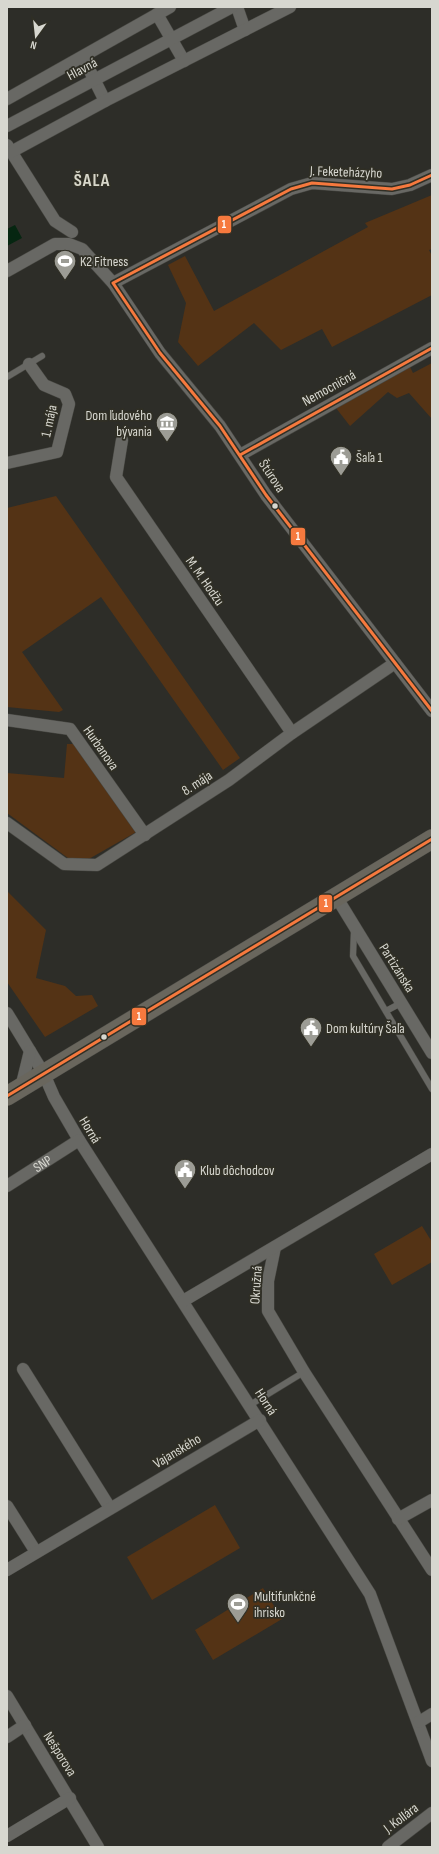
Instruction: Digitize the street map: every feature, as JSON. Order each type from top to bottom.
[{"type":"main road","points":[[14,1092],[337,898],[432,839]]},
{"type":"street","points":[[7,99],[170,7]]},
{"type":"street","name":"Hlavná","points":[[7,126],[232,7]]},
{"type":"street","points":[[237,7],[245,30]]},
{"type":"street","points":[[9,148],[290,7]]},
{"type":"street","points":[[157,14],[184,61]]},
{"type":"street","points":[[83,57],[104,101]]},
{"type":"street","name":"Štúrova","points":[[9,148],[55,221],[113,283],[160,353],[220,426],[266,495],[432,711]]},
{"type":"street","name":"J. Feketeházyho","points":[[113,283],[291,189],[312,183],[392,189],[410,185],[432,175]]},
{"type":"street","points":[[7,271],[55,244],[71,238]]},
{"type":"street","name":"Nemocničná","points":[[240,456],[432,348]]},
{"type":"street","name":"1. mája","points":[[7,463],[57,452],[69,404],[65,394],[44,385],[29,364]]},
{"type":"street","name":"M. M. Hodžu","points":[[122,440],[116,477],[292,733]]},
{"type":"street","name":"8. mája","points":[[7,823],[64,864],[97,865],[229,780],[292,733],[394,663]]},
{"type":"street","name":"Hurbanova","points":[[7,720],[70,729],[145,835]]},
{"type":"street","name":"Partizánska","points":[[337,898],[432,1053]]},
{"type":"street","name":"Horná","points":[[7,1013],[44,1074],[54,1097],[78,1140],[260,1420],[370,1594],[419,1722],[432,1761]]},
{"type":"street","points":[[14,1092],[30,1052]]},
{"type":"street","name":"SNP","points":[[7,1186],[78,1140]]},
{"type":"street","points":[[183,1301],[432,1154]]},
{"type":"street","name":"Okružná","points":[[276,1247],[268,1281],[268,1311],[304,1372],[432,1570]]},
{"type":"street","points":[[23,1369],[110,1508]]},
{"type":"street","name":"Vajanského","points":[[7,1570],[260,1420]]},
{"type":"street","points":[[398,1519],[432,1500]]},
{"type":"street","points":[[7,1506],[36,1552]]},
{"type":"street","name":"Nešporova","points":[[7,1696],[70,1798],[98,1847]]},
{"type":"street","points":[[419,1722],[432,1714]]},
{"type":"street","name":"Nešporova","points":[[7,1737],[25,1725]]},
{"type":"street","name":"Nešporova","points":[[7,1836],[70,1798]]},
{"type":"street","name":"J. Kollára","points":[[388,1847],[432,1813]]},
{"type":"lane","points":[[7,377],[42,356]]},
{"type":"lane","points":[[354,926],[353,956],[432,1088]]},
{"type":"lane","points":[[386,1011],[401,1003]]},
{"type":"lane","points":[[250,1405],[304,1372]]},
{"type":"shaded area","points":[[432,195],[432,249],[429,250],[432,256],[432,295],[332,347],[322,329],[281,350],[254,323],[198,366],[178,342],[186,303],[168,265],[185,256],[214,311],[368,227],[365,223]]},
{"type":"shaded area","points":[[15,225],[22,238],[7,246],[7,229]]},
{"type":"shaded area","points":[[432,363],[432,419],[409,393],[397,398],[388,392],[350,426],[336,408],[410,367],[413,373]]},
{"type":"shaded area","points":[[56,496],[240,758],[223,770],[101,597],[22,652],[63,710],[59,712],[7,707],[7,508]]},
{"type":"shaded area","points":[[67,744],[74,744],[138,831],[87,860],[68,858],[7,813],[7,773],[64,778]]},
{"type":"shaded area","points":[[7,891],[46,930],[36,978],[65,986],[76,996],[92,995],[98,1006],[45,1037],[7,982]]},
{"type":"shaded area","points":[[422,1226],[432,1242],[432,1262],[392,1285],[374,1254]]},
{"type":"shaded area","points":[[215,1505],[240,1548],[152,1600],[127,1557]]},
{"type":"shaded area","points":[[263,1588],[282,1619],[213,1660],[195,1630]]},
{"type":"transit line","name":"1","points":[[432,175],[410,185],[392,189],[312,183],[291,189],[113,283],[160,353],[220,426],[266,495],[432,711]]},
{"type":"transit line","name":"1","points":[[240,455],[432,348]]},
{"type":"transit line","name":"1","points":[[7,1096],[432,839]]},
{"type":"place","name":"K2 Fitness","points":[[65,280]]},
{"type":"place","name":"Dom ľudového bývania","points":[[167,442]]},
{"type":"place","name":"Šaľa 1","points":[[341,476]]},
{"type":"place","name":"Dom kultúry Šaľa","points":[[311,1048]]},
{"type":"place","name":"Klub dôchodcov","points":[[185,1190]]},
{"type":"place","name":"Multifunkčné ihrisko","points":[[238,1624]]},
{"type":"district","name":"ŠAĽA","points":[[92,180]]}]
